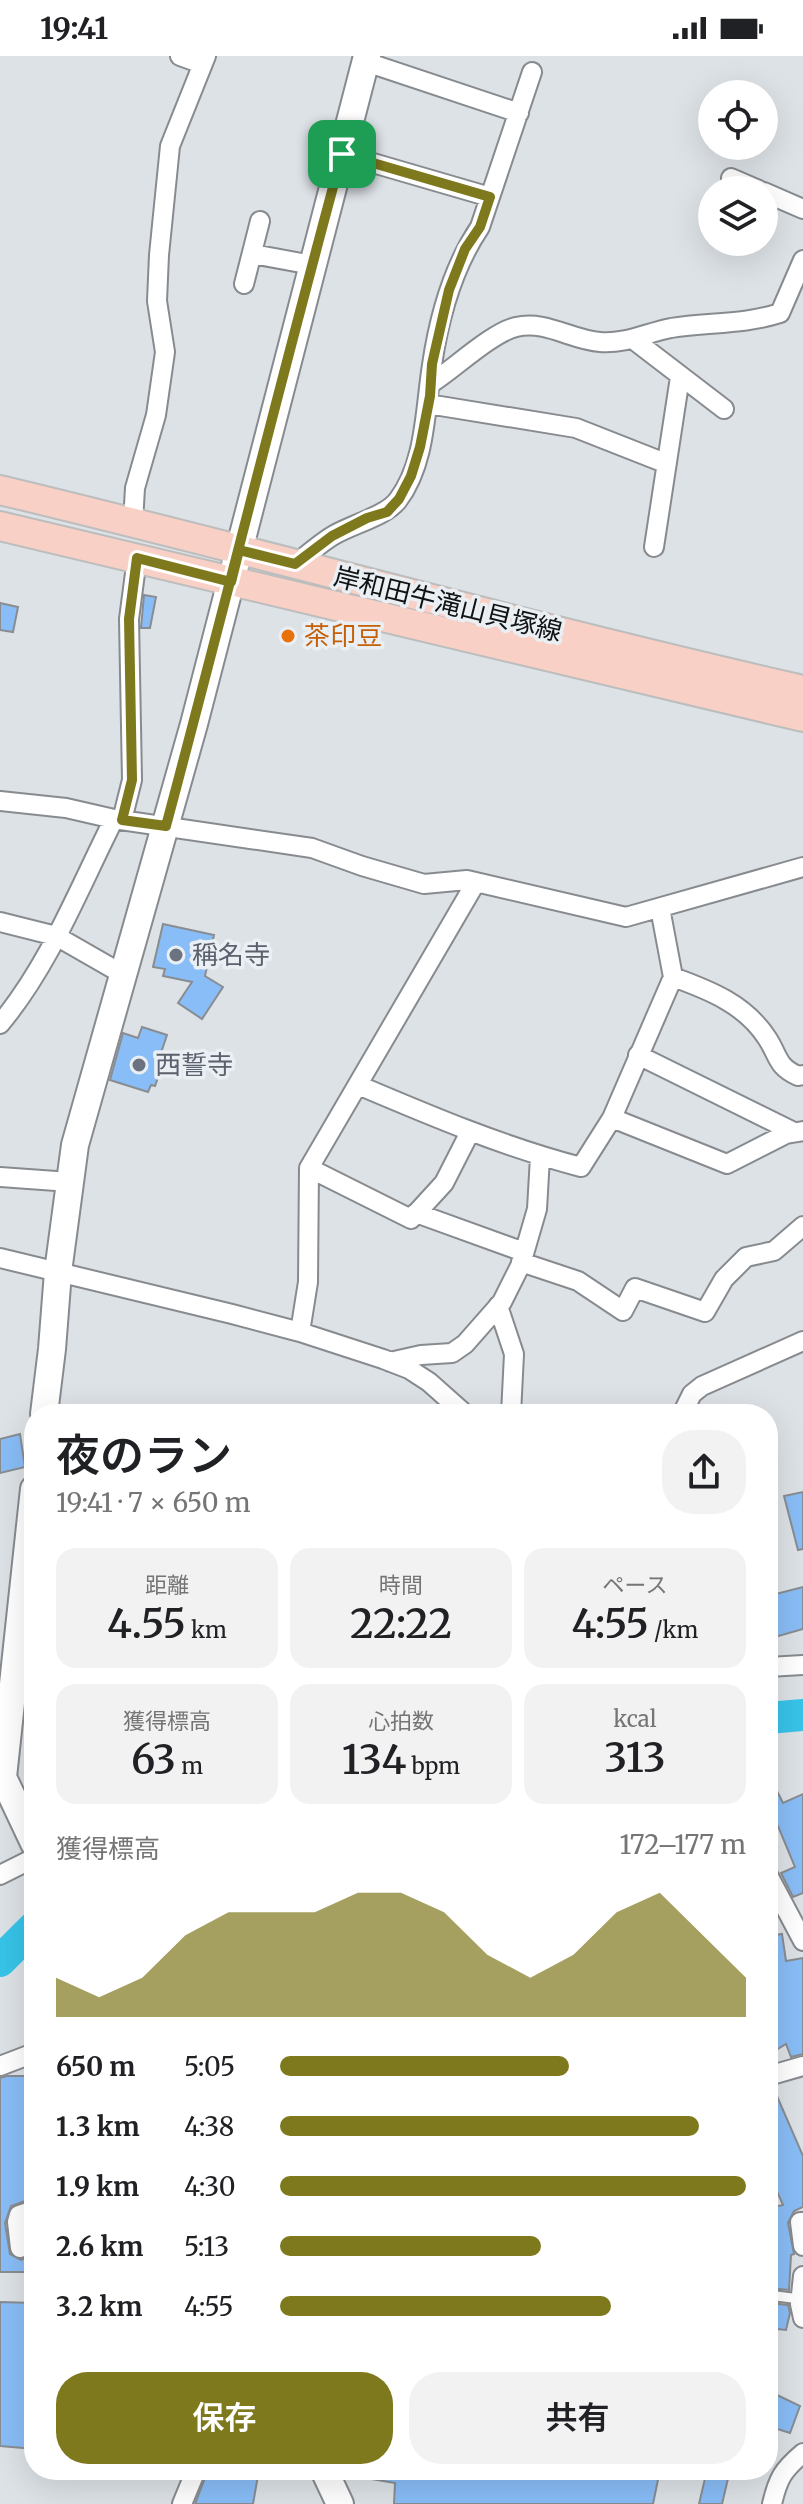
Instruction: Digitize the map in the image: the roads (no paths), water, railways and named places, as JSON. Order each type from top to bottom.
[{"type":"main road","name":"岸和田牛滝山貝塚線","points":[[0,490],[508,620],[803,690]]},
{"type":"main road","name":"岸和田牛滝山貝塚線","points":[[0,526],[803,717]]},
{"type":"street","points":[[133,522],[135,488],[156,415],[165,352],[157,301],[170,146],[204,60],[180,56]]},
{"type":"street","points":[[45,1404],[75,1145],[166,826],[366,59],[519,113]]},
{"type":"street","points":[[295,564],[332,536],[367,518],[387,512],[399,499],[411,476],[420,447],[432,364],[449,290],[465,249],[480,227],[532,72]]},
{"type":"street","points":[[342,154],[490,197]]},
{"type":"street","points":[[778,198],[803,209]]},
{"type":"street","points":[[244,284],[260,221]]},
{"type":"street","points":[[253,254],[312,265]]},
{"type":"street","points":[[430,384],[500,333],[517,327],[539,325],[596,342],[634,340],[670,328],[756,321],[780,313],[803,260]]},
{"type":"street","points":[[634,340],[724,409]]},
{"type":"street","points":[[654,547],[680,377]]},
{"type":"street","points":[[428,404],[576,428],[665,463]]},
{"type":"street","points":[[0,1024],[23,996],[56,936],[118,819],[132,780],[129,619],[137,558]]},
{"type":"street","points":[[0,801],[66,808],[118,819],[312,848],[424,884],[467,880],[626,917],[803,867]]},
{"type":"street","points":[[300,1332],[308,1282],[309,1168],[476,882]]},
{"type":"street","points":[[358,1085],[470,1132],[540,1157],[581,1167],[612,1118],[673,977],[660,908]]},
{"type":"street","points":[[0,922],[56,936],[124,975]]},
{"type":"street","points":[[673,977],[718,993],[767,1037],[784,1070],[803,1075]]},
{"type":"street","points":[[638,1055],[799,1132]]},
{"type":"street","points":[[612,1118],[727,1164],[786,1134],[799,1132]]},
{"type":"street","points":[[309,1168],[411,1219],[444,1183],[470,1132]]},
{"type":"street","points":[[390,1362],[421,1355],[452,1353],[465,1344],[498,1306],[523,1257],[537,1209],[540,1157]]},
{"type":"street","points":[[0,1177],[70,1182]]},
{"type":"street","points":[[416,1213],[578,1281],[623,1311],[635,1288],[705,1312],[724,1279],[746,1257],[774,1251],[803,1226]]},
{"type":"street","points":[[0,1258],[300,1332],[409,1369],[454,1404]]},
{"type":"street","points":[[498,1306],[514,1354],[512,1404]]},
{"type":"street","points":[[687,1404],[692,1394],[702,1386],[803,1341]]},
{"type":"street","points":[[24,1575],[1,1774],[24,1822]]},
{"type":"street","points":[[778,1666],[803,1665]]},
{"type":"street","points":[[0,1875],[24,1863]]},
{"type":"street","points":[[778,1890],[799,1922],[803,1941]]},
{"type":"street","points":[[0,2066],[24,2057]]},
{"type":"street","points":[[778,2073],[803,2066]]},
{"type":"street","points":[[20,2248],[17,2222],[19,2215],[24,2213]]},
{"type":"street","points":[[803,2222],[800,2222],[803,2246]]},
{"type":"street","points":[[802,2309],[803,2276]]},
{"type":"street","points":[[778,2479],[795,2468],[803,2453]]},
{"type":"street","points":[[182,2504],[192,2480]]},
{"type":"street","points":[[329,2480],[340,2504]]},
{"type":"street","points":[[772,2504],[778,2480]]},
{"type":"lane","points":[[778,2299],[802,2309]]},
{"type":"waterway","points":[[778,1717],[803,1715]]},
{"type":"waterway","points":[[0,1961],[24,1937]]},
{"type":"place","name":"茶印豆","points":[[288,636]]},
{"type":"place","name":"稱名寺","points":[[176,955]]},
{"type":"place","name":"西誓寺","points":[[139,1065]]}]
